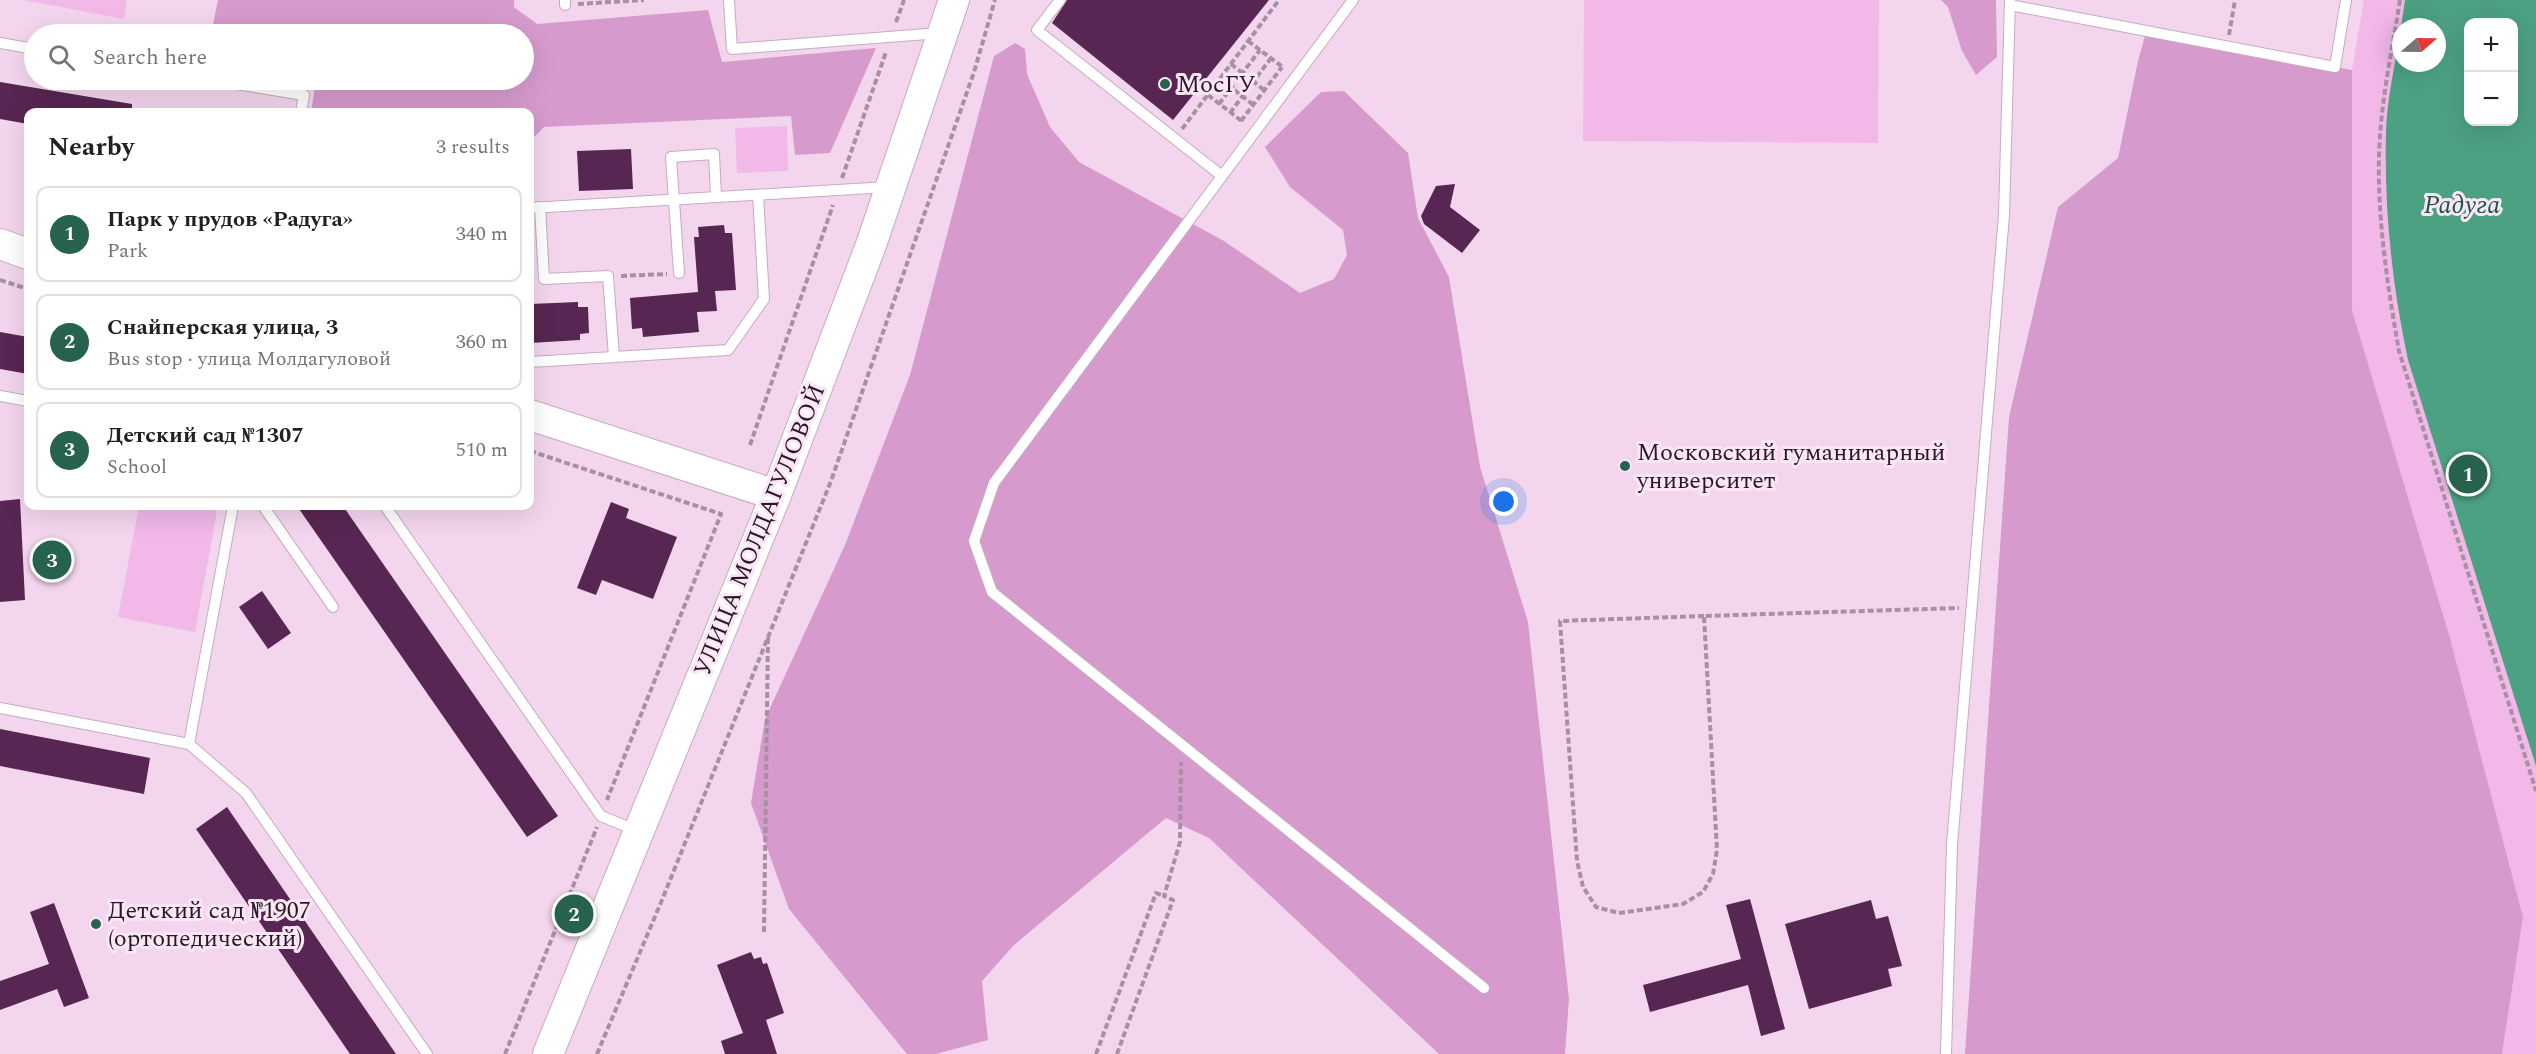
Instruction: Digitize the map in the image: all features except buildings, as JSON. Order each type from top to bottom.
[{"type":"street","name":"УЛИЦА МОЛДАГУЛОВОЙ","points":[[548,1054],[776,495],[891,187],[954,0]]},
{"type":"street","points":[[0,244],[24,253]]},
{"type":"street","points":[[534,416],[776,495]]},
{"type":"lane","points":[[729,0],[732,49],[943,33]]},
{"type":"lane","points":[[1060,0],[1037,30],[1222,176]]},
{"type":"lane","points":[[1353,0],[994,483],[974,541],[992,592],[1484,988]]},
{"type":"lane","points":[[1946,1054],[1952,845],[2004,215],[2010,3],[2335,67],[2346,0]]},
{"type":"lane","points":[[0,43],[24,47]]},
{"type":"lane","points":[[273,90],[304,95],[302,108]]},
{"type":"lane","points":[[679,273],[671,157],[714,154],[716,197]]},
{"type":"lane","points":[[614,357],[608,276],[544,279],[535,208],[891,187]]},
{"type":"lane","points":[[534,362],[728,350],[764,299],[758,195]]},
{"type":"lane","points":[[0,396],[24,400]]},
{"type":"lane","points":[[189,744],[232,510]]},
{"type":"lane","points":[[266,510],[333,607]]},
{"type":"lane","points":[[388,510],[601,816],[638,831]]},
{"type":"lane","points":[[0,708],[189,744],[246,794],[427,1054]]},
{"type":"path","points":[[565,2],[644,0]]},
{"type":"path","points":[[750,445],[904,0]]},
{"type":"path","points":[[597,1054],[662,900],[768,632],[831,481],[970,83],[995,0]]},
{"type":"path","points":[[1175,139],[1279,0]]},
{"type":"path","points":[[2228,46],[2235,0]]},
{"type":"path","points":[[2400,0],[2380,137],[2381,210],[2393,320],[2399,351],[2536,791]]},
{"type":"path","points":[[1248,41],[1296,77]]},
{"type":"path","points":[[1219,104],[1260,50]]},
{"type":"path","points":[[1230,112],[1271,58]]},
{"type":"path","points":[[1231,64],[1278,101]]},
{"type":"path","points":[[1241,121],[1282,67]]},
{"type":"path","points":[[1220,79],[1267,116]]},
{"type":"path","points":[[1208,95],[1255,132]]},
{"type":"path","points":[[608,276],[679,273]]},
{"type":"path","points":[[0,280],[24,288]]},
{"type":"path","points":[[505,1054],[721,514],[534,452]]},
{"type":"path","points":[[1704,616],[1717,850],[1713,874],[1702,892],[1683,904],[1619,913],[1596,907],[1582,887],[1577,861],[1560,621],[1704,616],[1971,608]]},
{"type":"path","points":[[764,932],[768,632]]},
{"type":"path","points":[[1164,896],[1180,842],[1181,744]]},
{"type":"path","points":[[1096,1054],[1156,893],[1173,900],[1117,1054]]},
{"type":"shaded area","points":[[23,0],[127,0],[124,19]]},
{"type":"shaded area","points":[[218,0],[514,0],[514,7],[537,24],[708,10],[722,62],[876,48],[830,153],[795,155],[791,116],[544,127],[534,137],[534,108],[312,108],[314,90],[534,90],[534,24],[213,24]]},
{"type":"shaded area","points":[[1584,0],[1879,0],[1878,143],[1583,141]]},
{"type":"shaded area","points":[[1941,0],[1996,0],[1997,57],[1976,75],[1962,51],[1948,7]]},
{"type":"shaded area","name":"Радуга","points":[[2364,0],[2536,0],[2536,1054],[2502,1054],[2523,917],[2450,638],[2352,310],[2352,70]]},
{"type":"shaded area","points":[[2146,32],[2352,70],[2352,310],[2450,638],[2523,917],[2502,1054],[1965,1054],[2009,417],[2058,207],[2118,158]]},
{"type":"shaded area","points":[[1015,43],[1025,49],[1027,74],[1050,127],[1079,162],[1224,241],[1300,293],[1334,279],[1347,255],[1343,230],[1290,187],[1265,147],[1321,92],[1344,91],[1408,153],[1418,218],[1449,277],[1480,467],[1528,622],[1569,999],[1565,1054],[1439,1054],[1209,838],[1166,818],[1014,945],[982,981],[988,1040],[936,1054],[907,1054],[789,909],[751,803],[765,719],[845,545],[910,375],[994,56]]},
{"type":"shaded area","points":[[787,126],[788,171],[737,173],[735,128]]},
{"type":"shaded area","points":[[138,510],[217,511],[195,632],[118,617]]},
{"type":"water","name":"Радуга","points":[[2405,0],[2536,0],[2536,766],[2408,360],[2402,332],[2393,275],[2386,190],[2386,132],[2393,72],[2446,72],[2446,18],[2402,18]]},
{"type":"place","name":"МосГУ","points":[[1165,84]]},
{"type":"place","name":"Московский гуманитарный университет","points":[[1625,466]]},
{"type":"place","name":"Парк у прудов «Радуга»","points":[[2468,474]]},
{"type":"place","name":"Детский сад №1307","points":[[52,560]]},
{"type":"place","name":"Снайперская улица, 3","points":[[574,914]]},
{"type":"place","name":"Детский сад №1907 (ортопедический)","points":[[96,924]]}]
